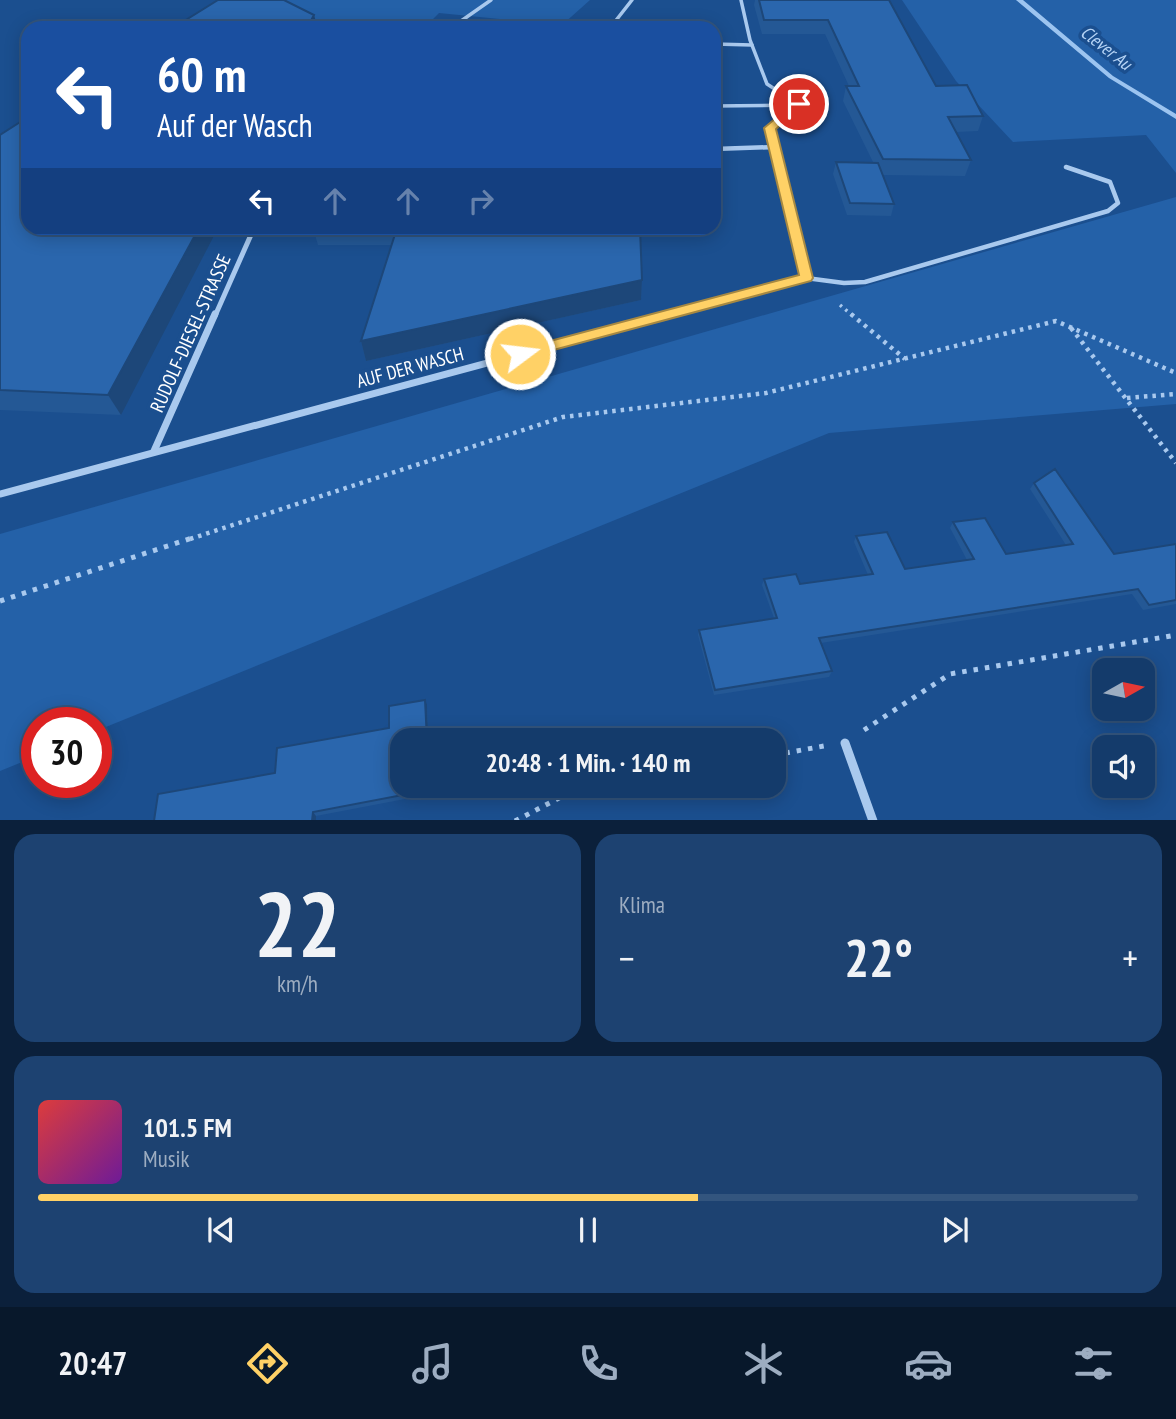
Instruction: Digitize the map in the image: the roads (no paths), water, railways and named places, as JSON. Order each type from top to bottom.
[{"type":"street","points":[[799,104],[770,128],[806,278]]},
{"type":"street","name":"RUDOLF-DIESEL-STRASSE","points":[[155,451],[251,235]]},
{"type":"street","name":"AUF DER WASCH","points":[[0,494],[806,278]]},
{"type":"street","points":[[845,743],[873,820]]},
{"type":"lane","points":[[461,21],[491,0]]},
{"type":"lane","points":[[616,21],[632,0]]},
{"type":"lane","points":[[741,0],[752,45],[767,84],[799,104]]},
{"type":"lane","points":[[721,44],[752,45]]},
{"type":"lane","points":[[721,106],[799,104]]},
{"type":"lane","points":[[721,149],[775,147]]},
{"type":"lane","points":[[806,278],[844,283],[865,282],[1108,211],[1118,203],[1110,182],[1066,167]]},
{"type":"waterway","name":"Clever Au","points":[[1019,0],[1111,77],[1176,117]]}]
